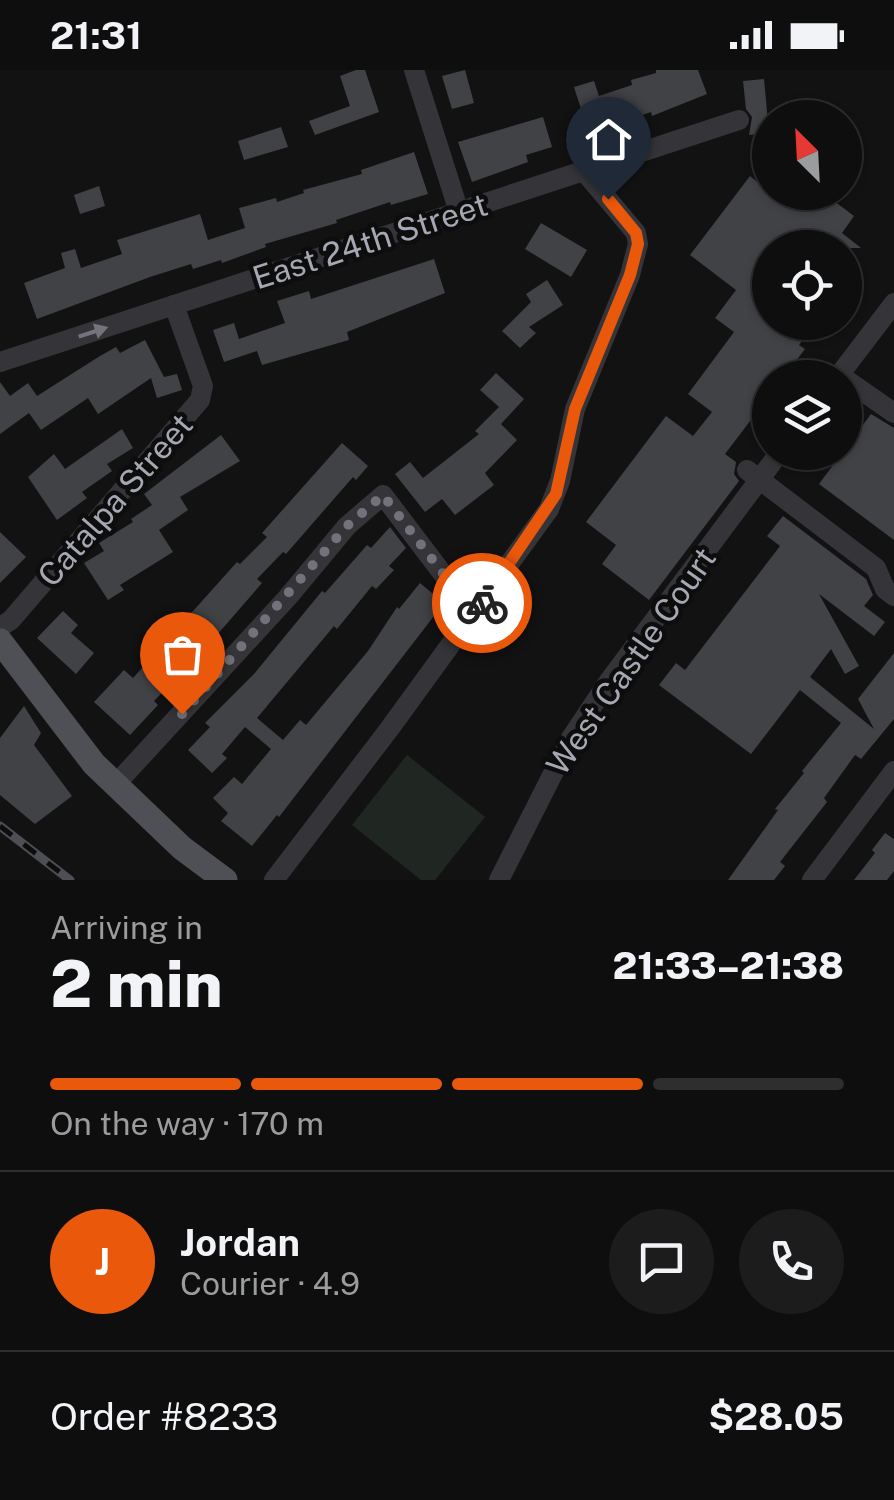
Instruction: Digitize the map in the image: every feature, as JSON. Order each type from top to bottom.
[{"type":"main road","points":[[0,641],[58,720],[115,786],[182,848],[224,880]]},
{"type":"street","points":[[414,70],[458,212]]},
{"type":"street","name":"East 24th Street","points":[[0,362],[739,120]]},
{"type":"street","points":[[274,880],[474,614],[556,494],[575,409],[636,253],[636,233],[584,171]]},
{"type":"street","points":[[849,360],[894,302]]},
{"type":"street","name":"Catalpa Street","points":[[0,627],[11,620],[200,400],[203,386],[174,305]]},
{"type":"street","points":[[862,391],[894,413]]},
{"type":"street","name":"West Castle Court","points":[[500,880],[570,738],[758,470]]},
{"type":"street","points":[[753,474],[876,568],[886,587]]},
{"type":"street","points":[[115,786],[347,526],[383,495],[474,614]]},
{"type":"street","points":[[886,587],[894,558]]},
{"type":"street","points":[[812,880],[894,771]]},
{"type":"shaded area","points":[[407,755],[485,817],[435,880],[421,880],[352,825]]},
{"type":"building","points":[[365,70],[379,112],[315,135],[309,121],[350,106],[340,76]]},
{"type":"building","points":[[465,70],[474,103],[452,109],[442,76]]},
{"type":"building","points":[[656,70],[698,70],[707,94],[652,116],[651,112],[609,126],[610,130],[590,137],[574,87],[594,81],[599,96],[632,85],[631,80]]},
{"type":"building","points":[[764,79],[766,100],[752,100],[752,117],[746,109],[743,81]]},
{"type":"building","points":[[543,117],[552,147],[526,155],[528,162],[472,182],[458,142]]},
{"type":"building","points":[[281,127],[288,147],[244,160],[238,141]]},
{"type":"building","points":[[414,152],[428,194],[336,220],[337,223],[265,244],[266,247],[222,263],[221,260],[193,269],[191,264],[150,277],[37,319],[24,283],[65,268],[61,253],[75,249],[81,268],[122,254],[117,240],[200,214],[208,240],[245,228],[239,208],[276,198],[277,202]]},
{"type":"building","points":[[750,176],[752,210],[846,210],[854,216],[844,230],[752,230],[752,340],[803,340],[799,345],[805,349],[797,360],[752,360],[752,419],[725,454],[736,462],[734,474],[739,481],[649,600],[602,564],[616,545],[586,522],[666,416],[693,436],[712,412],[688,394],[734,332],[715,318],[736,290],[690,255]]},
{"type":"building","points":[[99,186],[105,206],[80,214],[74,195]]},
{"type":"building","points":[[541,223],[587,250],[571,277],[525,249]]},
{"type":"building","points":[[434,259],[445,293],[347,332],[349,340],[262,365],[257,351],[224,362],[213,330],[234,323],[239,339],[285,323],[277,301],[309,291],[311,299]]},
{"type":"building","points":[[547,280],[563,305],[529,327],[536,333],[520,348],[502,331],[531,302],[526,294]]},
{"type":"building","points":[[145,340],[164,377],[177,374],[182,390],[157,398],[151,378],[98,414],[88,398],[41,430],[29,413],[0,434],[0,382],[10,396],[28,383],[37,396],[116,347],[120,353]]},
{"type":"building","points":[[496,373],[524,399],[501,424],[517,440],[485,473],[494,485],[455,515],[442,499],[425,512],[395,474],[410,462],[423,478],[479,434],[475,431],[499,407],[480,390]]},
{"type":"building","points":[[871,414],[894,428],[894,540],[819,484],[829,470],[862,470],[862,426]]},
{"type":"building","points":[[122,429],[133,448],[107,464],[112,471],[82,492],[87,498],[57,520],[28,477],[54,454],[65,469]]},
{"type":"building","points":[[221,435],[240,461],[180,497],[188,510],[159,530],[173,552],[120,585],[124,590],[108,600],[84,563],[104,551],[99,543],[152,505],[144,494]]},
{"type":"building","points":[[342,443],[368,466],[356,480],[353,477],[286,554],[283,552],[257,579],[262,583],[154,701],[158,705],[130,735],[94,702],[124,670],[133,678],[237,562],[240,564],[267,537],[262,533]]},
{"type":"building","points":[[783,516],[866,579],[873,595],[864,606],[885,622],[874,636],[819,594],[859,666],[845,674],[831,649],[810,677],[874,729],[858,699],[894,653],[894,719],[861,759],[855,755],[824,798],[827,802],[780,862],[785,866],[774,880],[728,880],[802,771],[841,723],[800,690],[751,754],[659,685],[676,663],[685,670],[780,546],[767,536]]},
{"type":"building","points":[[390,527],[406,548],[389,566],[394,570],[376,589],[372,586],[337,629],[334,626],[257,718],[283,740],[300,720],[306,725],[420,583],[444,603],[279,817],[252,846],[221,821],[228,813],[213,798],[234,777],[242,784],[271,749],[245,727],[222,754],[227,758],[212,773],[188,750],[210,727],[205,723],[254,674],[322,591],[325,593],[367,545],[371,548]]},
{"type":"building","points":[[0,532],[26,557],[0,583]]},
{"type":"building","points":[[63,611],[78,625],[71,633],[94,653],[76,674],[37,638]]},
{"type":"building","points":[[24,706],[41,733],[34,745],[72,796],[35,824],[0,795],[0,738]]},
{"type":"building","points":[[885,833],[894,839],[894,871],[887,880],[854,880],[875,853],[872,850]]},
{"type":"railway","points":[[0,826],[70,880]]},
{"type":"way so far","points":[[182,714],[347,526],[383,495],[474,614],[482,603]]},
{"type":"route","points":[[482,603],[556,494],[575,409],[630,275],[638,244],[636,233],[608,199]]}]
